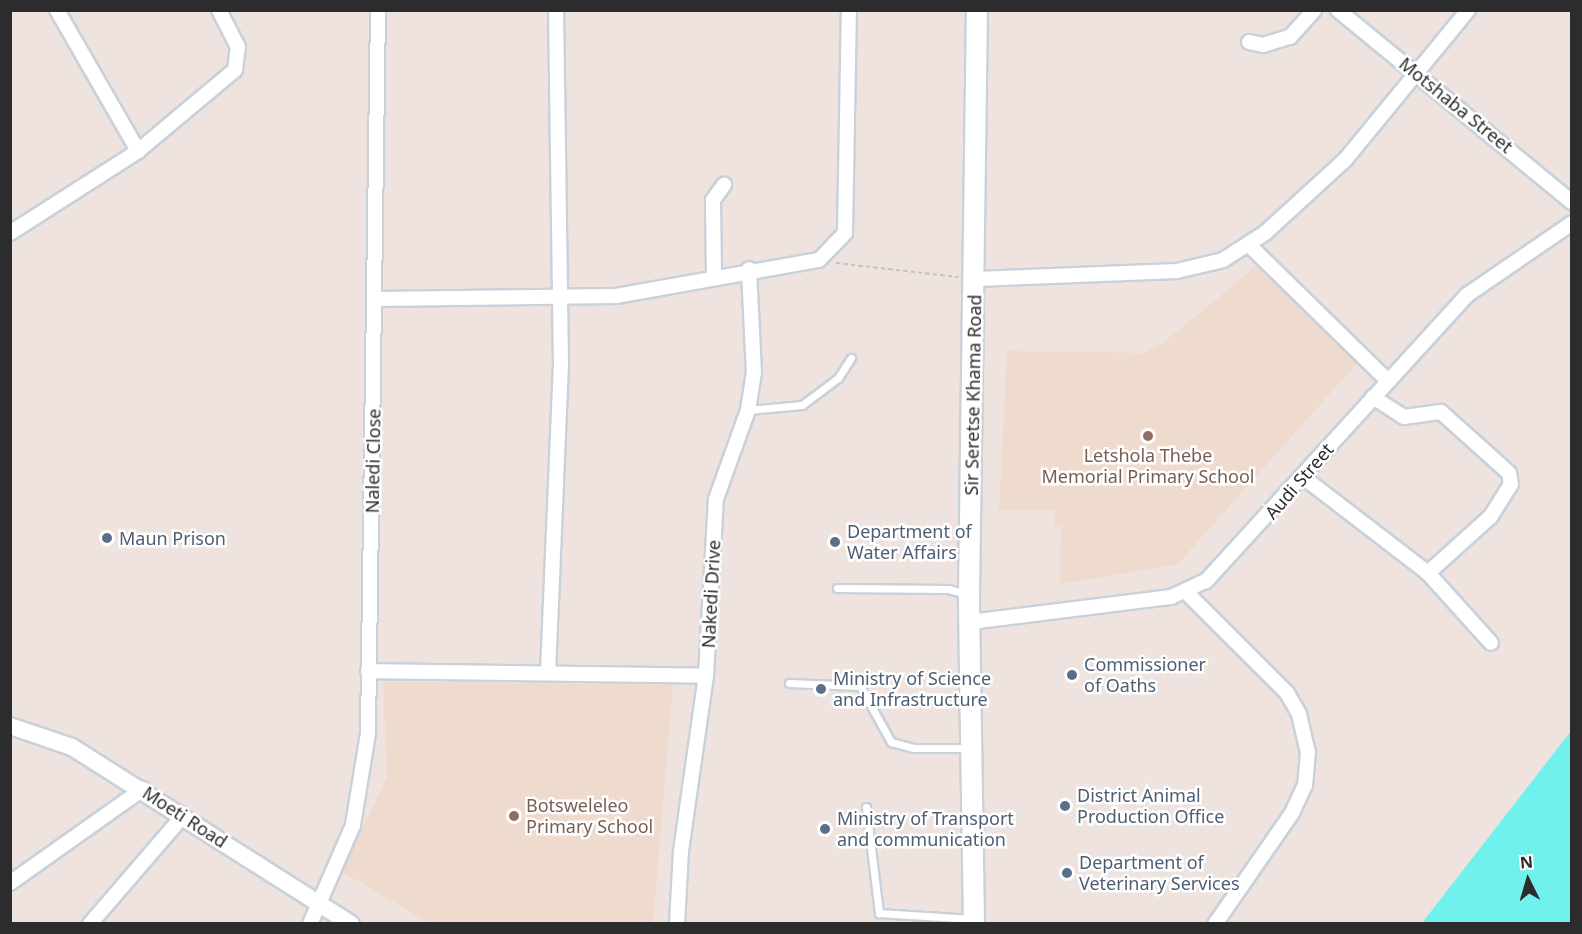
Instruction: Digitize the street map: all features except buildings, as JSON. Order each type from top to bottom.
[{"type":"main road","name":"Sir Seretse Khama Road","points":[[974,921],[969,595],[976,279],[977,10]]},
{"type":"street","points":[[57,10],[138,151]]},
{"type":"street","points":[[12,227],[138,151],[236,70],[238,47],[219,10]]},
{"type":"street","name":"Naledi Close","points":[[310,924],[321,904],[359,804],[368,671],[376,299],[378,10]]},
{"type":"street","points":[[548,673],[561,366],[556,298],[556,10]]},
{"type":"street","points":[[376,299],[616,296],[714,276],[819,260],[845,233],[849,10]]},
{"type":"street","points":[[1249,42],[1263,45],[1290,37],[1314,10]]},
{"type":"street","name":"Motshaba Street","points":[[1338,10],[1419,74],[1572,202]]},
{"type":"street","points":[[976,279],[1196,269],[1249,245],[1345,160],[1419,74],[1468,10]]},
{"type":"street","points":[[714,276],[714,200],[724,185]]},
{"type":"street","name":"Audi Street","points":[[970,622],[1186,592],[1227,564],[1373,397],[1386,379],[1490,275],[1572,223]]},
{"type":"street","points":[[1249,245],[1386,379]]},
{"type":"street","name":"Nakedi Drive","points":[[677,924],[681,851],[706,676],[716,499],[747,410],[754,373],[749,270]]},
{"type":"street","points":[[1373,397],[1404,417],[1441,412],[1509,473],[1511,484],[1490,517],[1428,573]]},
{"type":"street","points":[[1303,477],[1428,573],[1491,643]]},
{"type":"street","points":[[1186,592],[1287,693],[1299,714],[1308,752],[1305,785],[1292,813],[1215,924]]},
{"type":"street","points":[[368,671],[706,676]]},
{"type":"street","name":"Moeti Road","points":[[10,726],[72,747],[143,789],[351,924]]},
{"type":"street","points":[[10,883],[143,789]]},
{"type":"street","points":[[90,924],[183,816]]},
{"type":"lane","points":[[747,410],[802,405],[838,378],[850,358]]},
{"type":"lane","points":[[837,588],[948,589],[969,595]]},
{"type":"lane","points":[[789,683],[860,686],[891,742],[913,748],[971,748]]},
{"type":"lane","points":[[866,807],[879,913],[974,921]]},
{"type":"path","points":[[819,260],[976,279]]},
{"type":"shaded area","name":"Letshola Thebe Memorial Primary School","points":[[1259,264],[1359,361],[1178,564],[1060,584],[1061,527],[1055,526],[1055,510],[999,510],[1007,351],[1143,353],[1162,344]]},
{"type":"shaded area","name":"Botsweleleo Primary School","points":[[383,682],[673,685],[653,923],[430,923],[342,872],[387,777]]},
{"type":"water","points":[[1571,731],[1571,923],[1422,923]]},
{"type":"place","name":"Letshola Thebe Memorial Primary School","points":[[1148,436]]},
{"type":"place","name":"Maun Prison","points":[[107,538]]},
{"type":"place","name":"Department of Water Affairs","points":[[835,542]]},
{"type":"place","name":"Commissioner of Oaths","points":[[1072,675]]},
{"type":"place","name":"Ministry of Science and Infrastructure","points":[[821,689]]},
{"type":"place","name":"District Animal Production Office","points":[[1065,806]]},
{"type":"place","name":"Botsweleleo Primary School","points":[[514,816]]},
{"type":"place","name":"Ministry of Transport and communication","points":[[825,829]]},
{"type":"place","name":"Department of Veterinary Services","points":[[1067,873]]}]
